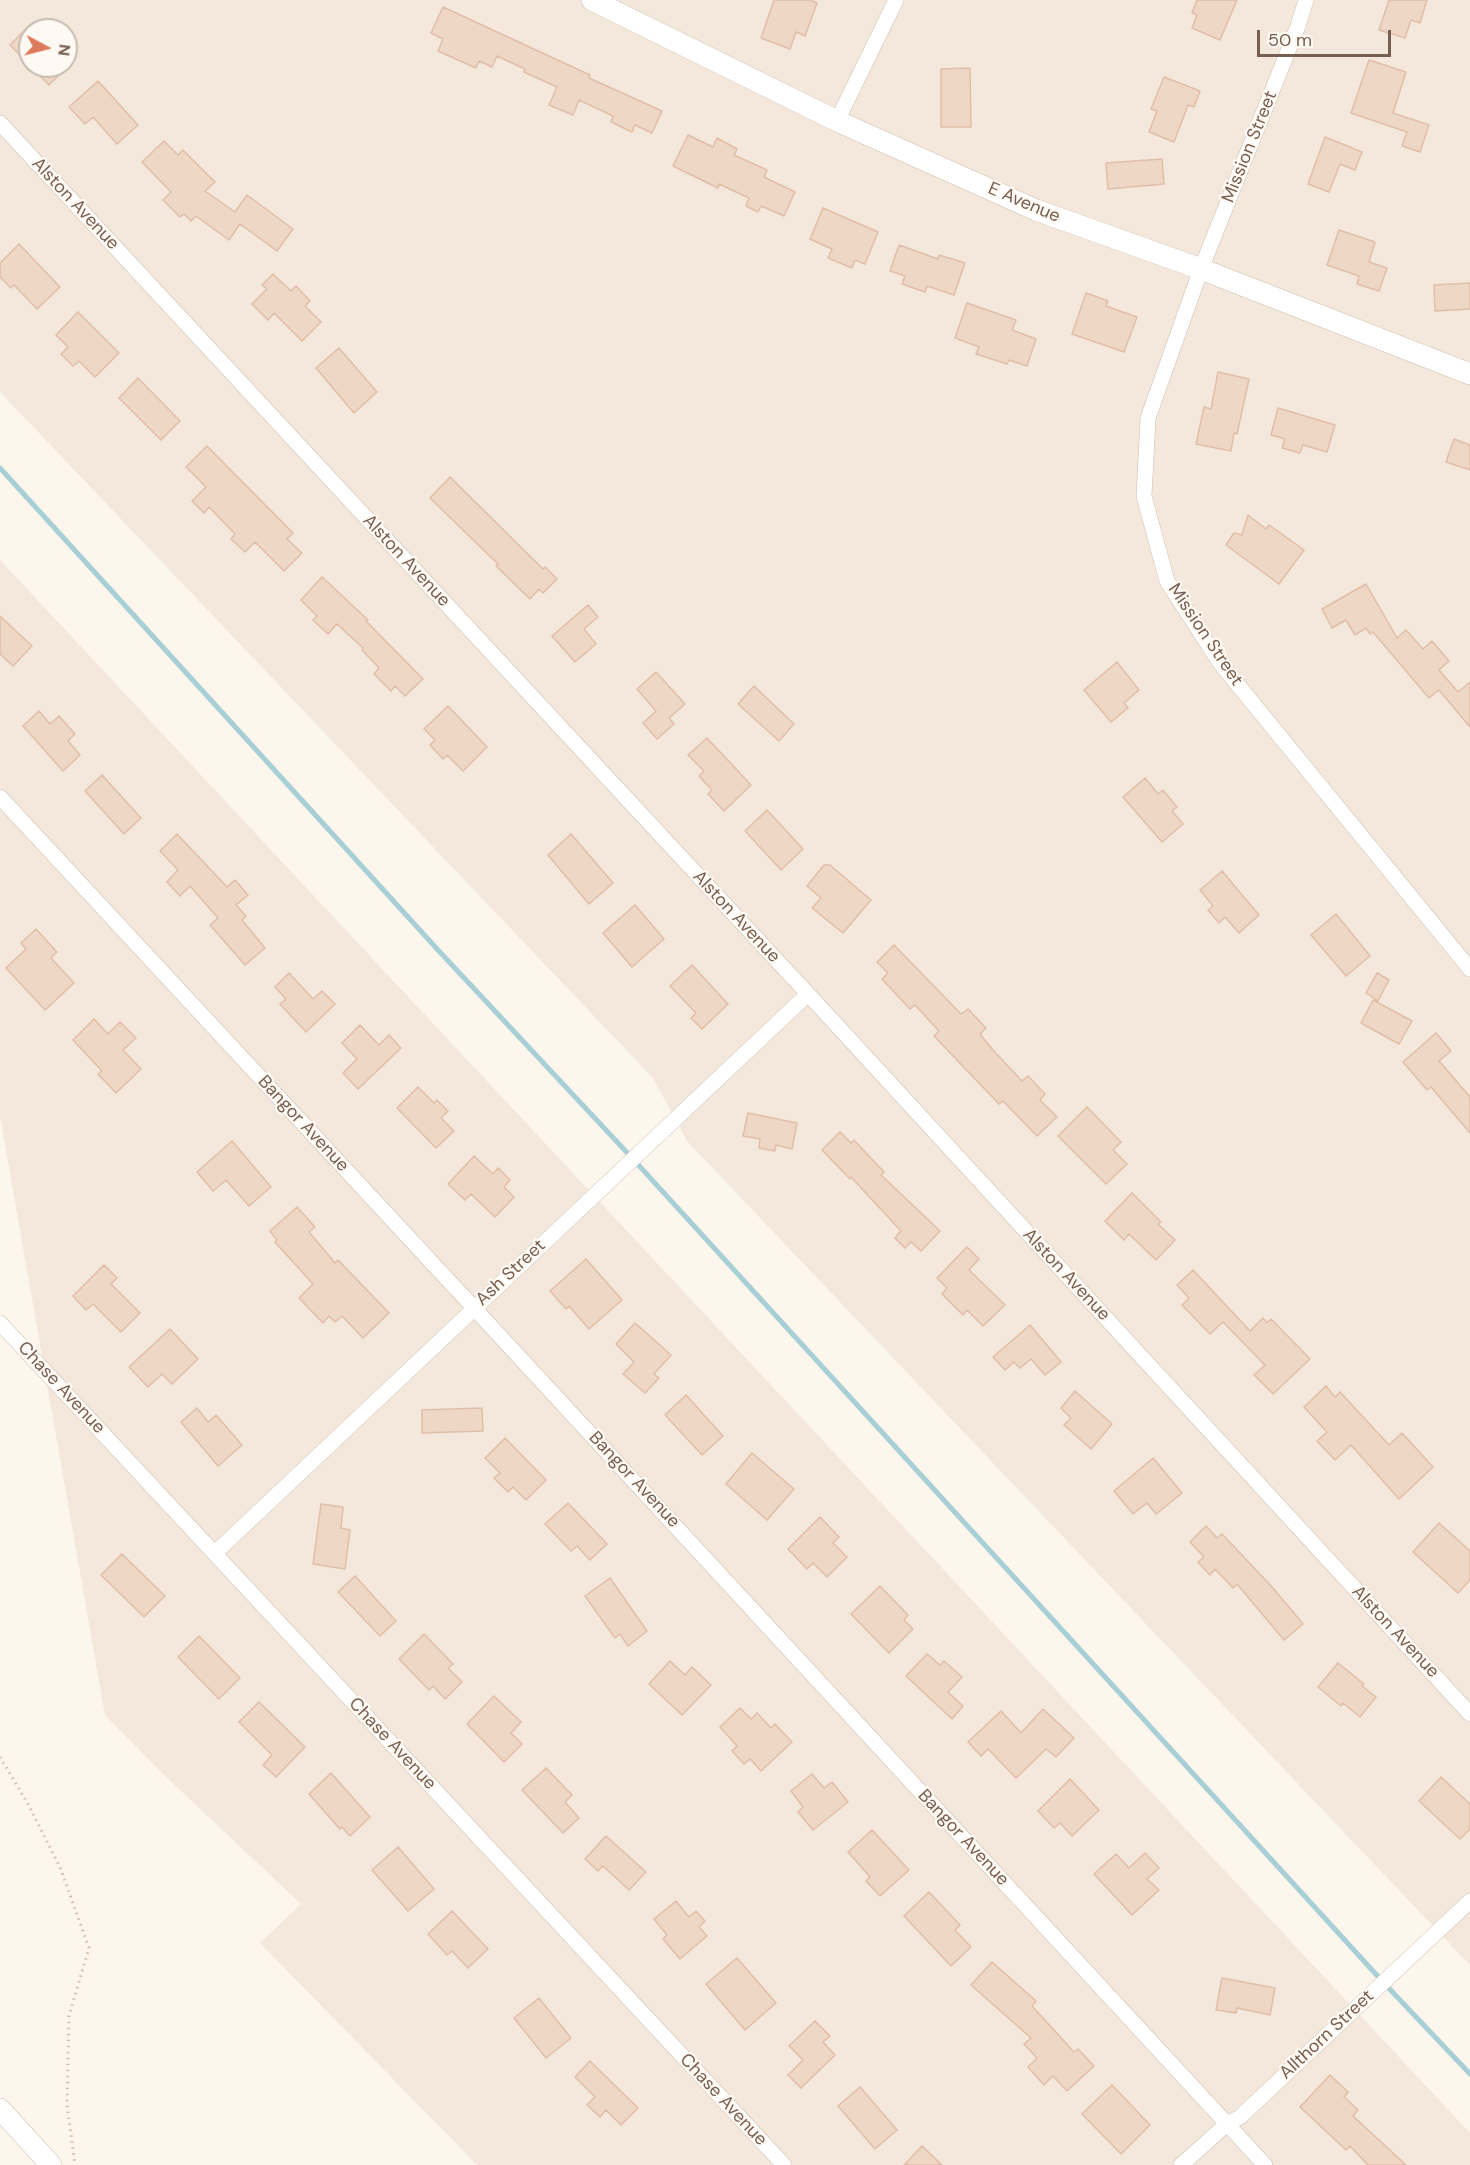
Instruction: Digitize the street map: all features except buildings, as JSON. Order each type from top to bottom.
[{"type":"street","name":"E Avenue","points":[[592,0],[837,121],[1036,210],[1201,269],[1470,374]]},
{"type":"street","points":[[837,121],[896,0]]},
{"type":"street","name":"Mission Street","points":[[1306,0],[1298,26],[1201,269],[1148,418],[1144,496],[1167,581],[1220,663],[1470,969]]},
{"type":"street","name":"Alston Avenue","points":[[0,123],[808,994],[1470,1714]]},
{"type":"street","name":"Bangor Avenue","points":[[0,797],[1265,2165]]},
{"type":"street","name":"Ash Street","points":[[215,1553],[808,994]]},
{"type":"street","name":"Chase Avenue","points":[[0,1323],[784,2165]]},
{"type":"street","name":"Allthorn Street","points":[[1181,2165],[1227,2124],[1240,2117],[1470,1901]]},
{"type":"street","points":[[0,2109],[51,2165]]},
{"type":"path","points":[[0,1757],[28,1804],[60,1867],[89,1948],[69,2016],[67,2104],[75,2165]]},
{"type":"shaded area","points":[[0,0],[1470,0],[1470,1965],[687,1141],[653,1078],[0,392]]},
{"type":"shaded area","points":[[0,560],[1470,2133],[1470,2165],[477,2165],[260,1943],[301,1904],[161,1772],[105,1715],[0,1116]]},
{"type":"waterway","points":[[0,468],[438,950],[633,1159],[1383,1982],[1470,2074]]}]
